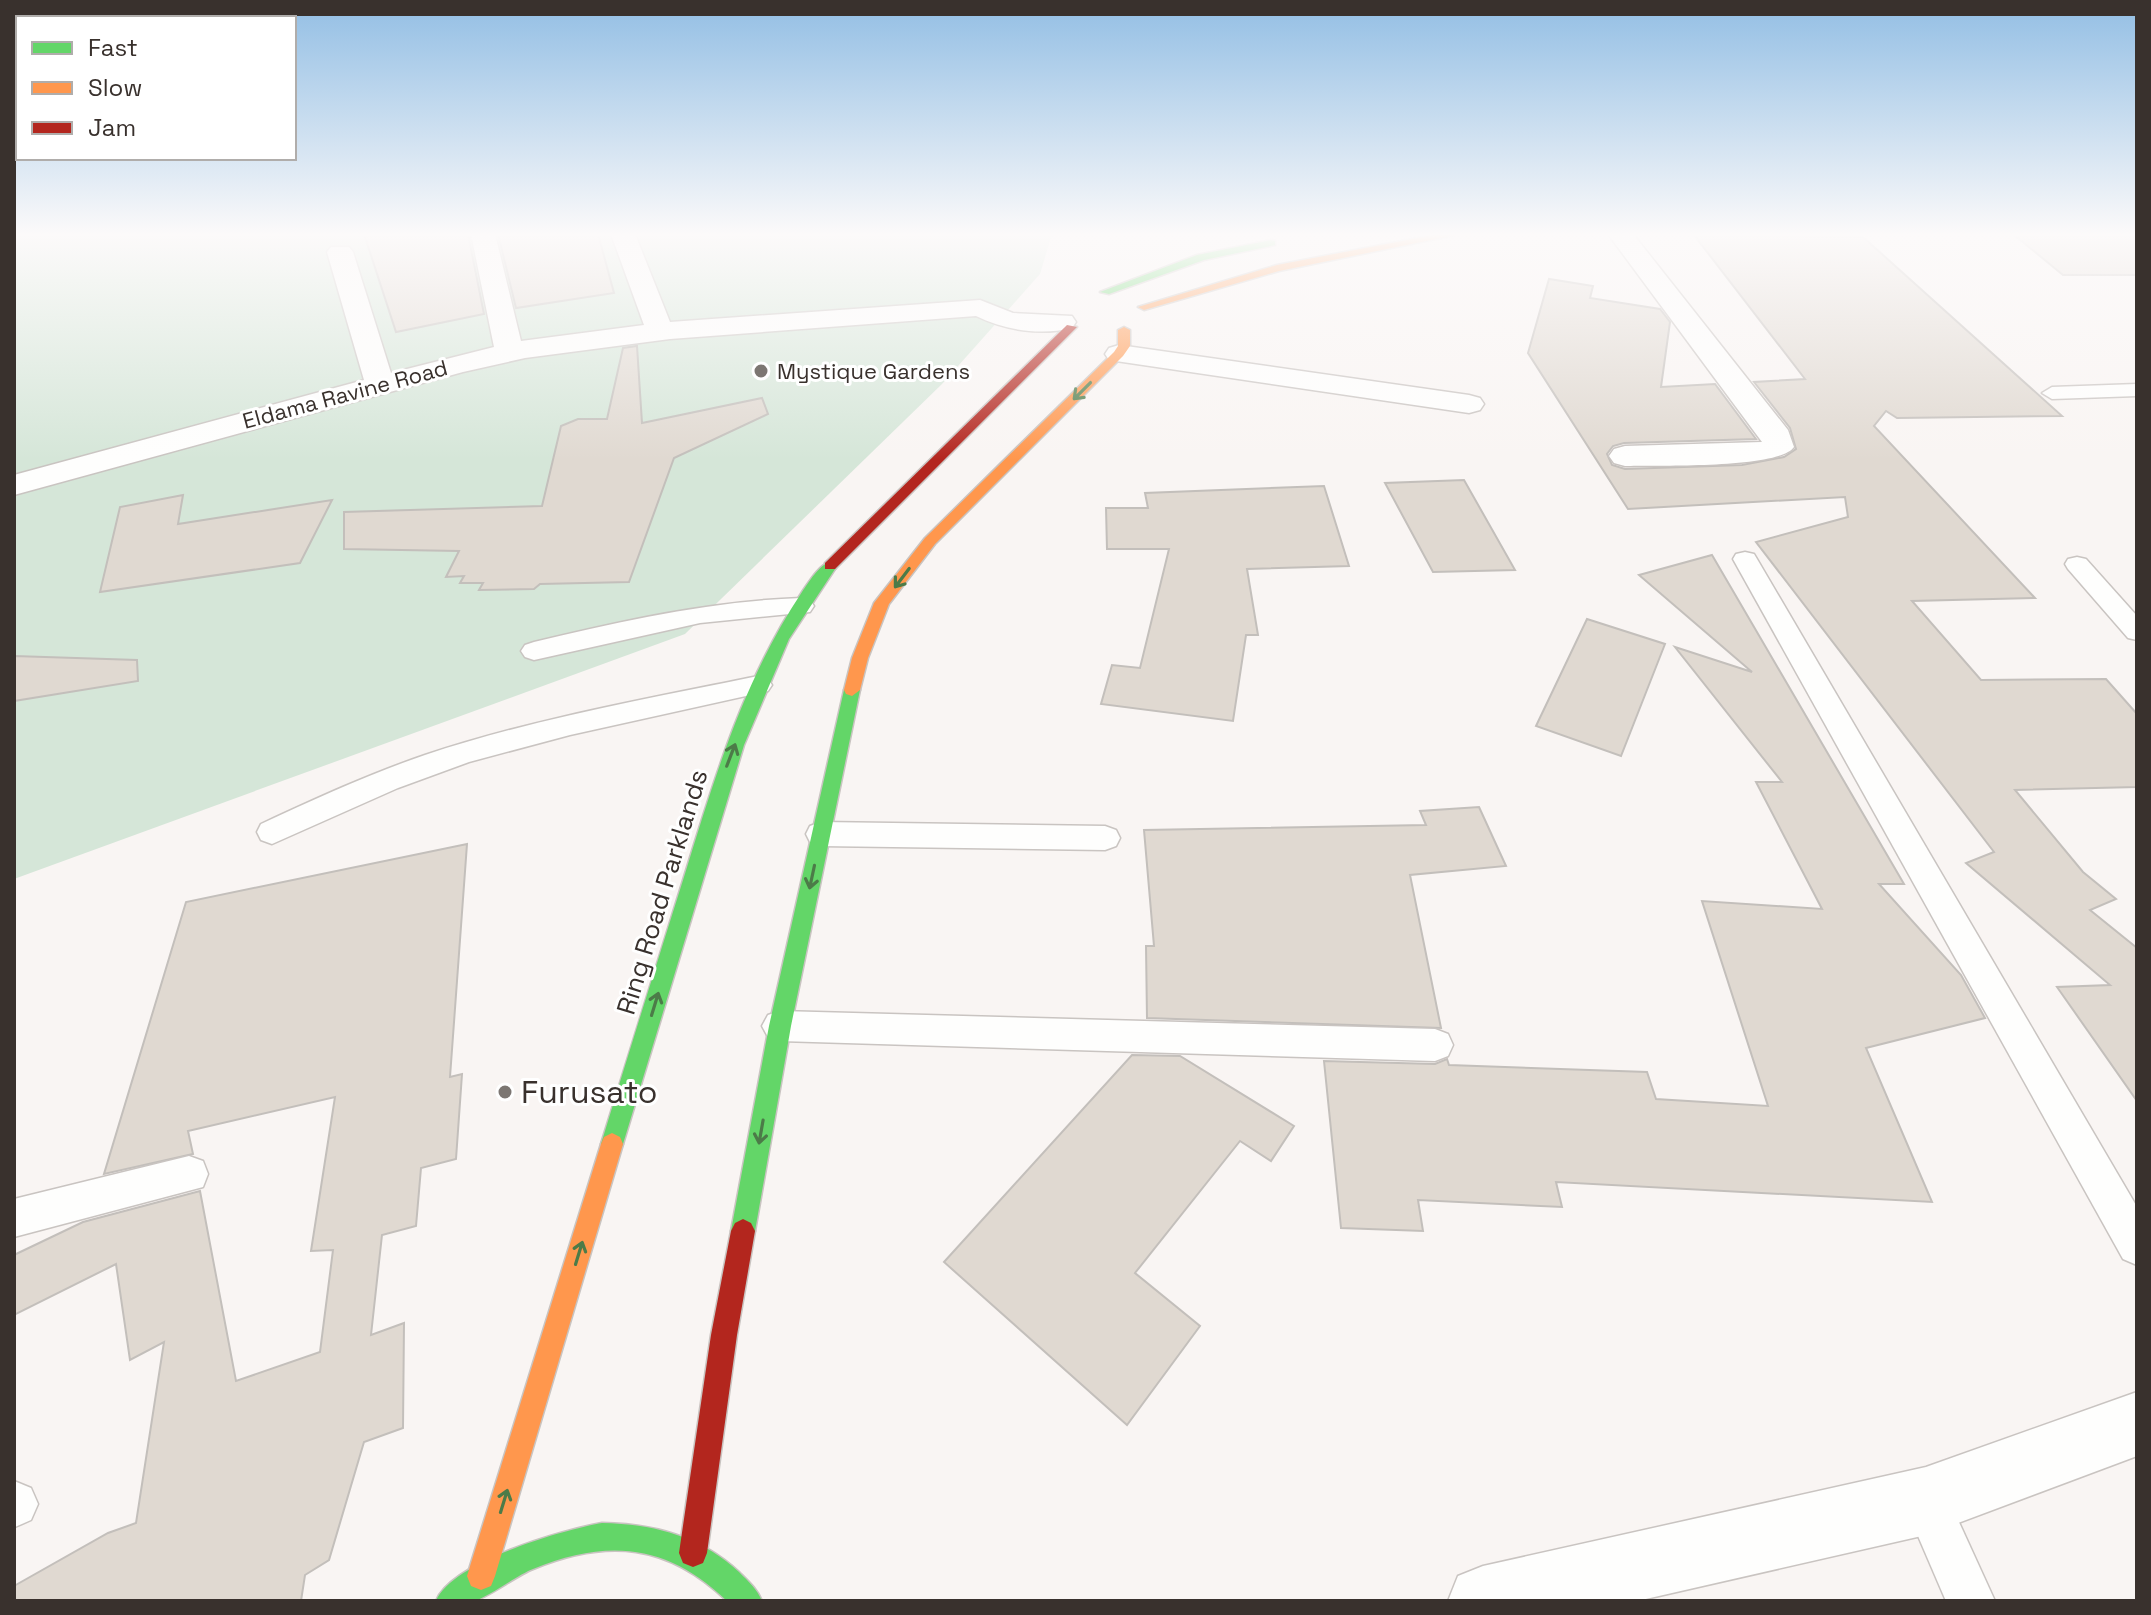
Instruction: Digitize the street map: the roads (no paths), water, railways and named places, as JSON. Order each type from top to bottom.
[{"type":"street","points":[[357,309],[380,385]]},
{"type":"street","points":[[500,309],[509,350]]},
{"type":"street","points":[[652,309],[660,331]]},
{"type":"street","name":"Eldama Ravine Road","points":[[14,485],[509,350],[660,331],[961,309]]},
{"type":"street","name":"Eldama Ravine Road","points":[[983,309],[1009,321],[1075,309]]},
{"type":"street","name":"Ring Road Parklands","points":[[481,1576],[725,773],[758,685],[786,627],[819,578],[859,534],[1012,388],[1077,309]]},
{"type":"street","points":[[693,1553],[724,1335],[780,1026],[840,735],[860,658],[882,603],[930,541],[1118,339],[1142,320],[1144,309]]},
{"type":"street","points":[[1625,456],[1762,452],[1778,447],[1777,437],[1678,309]]},
{"type":"street","points":[[1118,339],[1469,404]]},
{"type":"street","points":[[1483,1601],[1926,1501],[2137,1424]]},
{"type":"street","points":[[450,1601],[481,1576],[555,1542],[629,1534],[693,1553],[748,1601]]},
{"type":"lane","points":[[2052,393],[2137,390]]},
{"type":"lane","points":[[1745,559],[2137,1245]]},
{"type":"lane","points":[[2077,564],[2137,632]]},
{"type":"lane","points":[[534,651],[675,616],[748,606],[801,606]]},
{"type":"lane","points":[[272,832],[364,790],[458,756],[597,718],[758,685]]},
{"type":"lane","points":[[821,834],[1105,838]]},
{"type":"lane","points":[[780,1026],[1435,1045]]},
{"type":"lane","points":[[14,1218],[189,1174]]},
{"type":"lane","points":[[1926,1501],[1971,1601]]},
{"type":"place","name":"Mystique Gardens","points":[[761,371]]},
{"type":"place","name":"Furusato","points":[[505,1092]]}]
